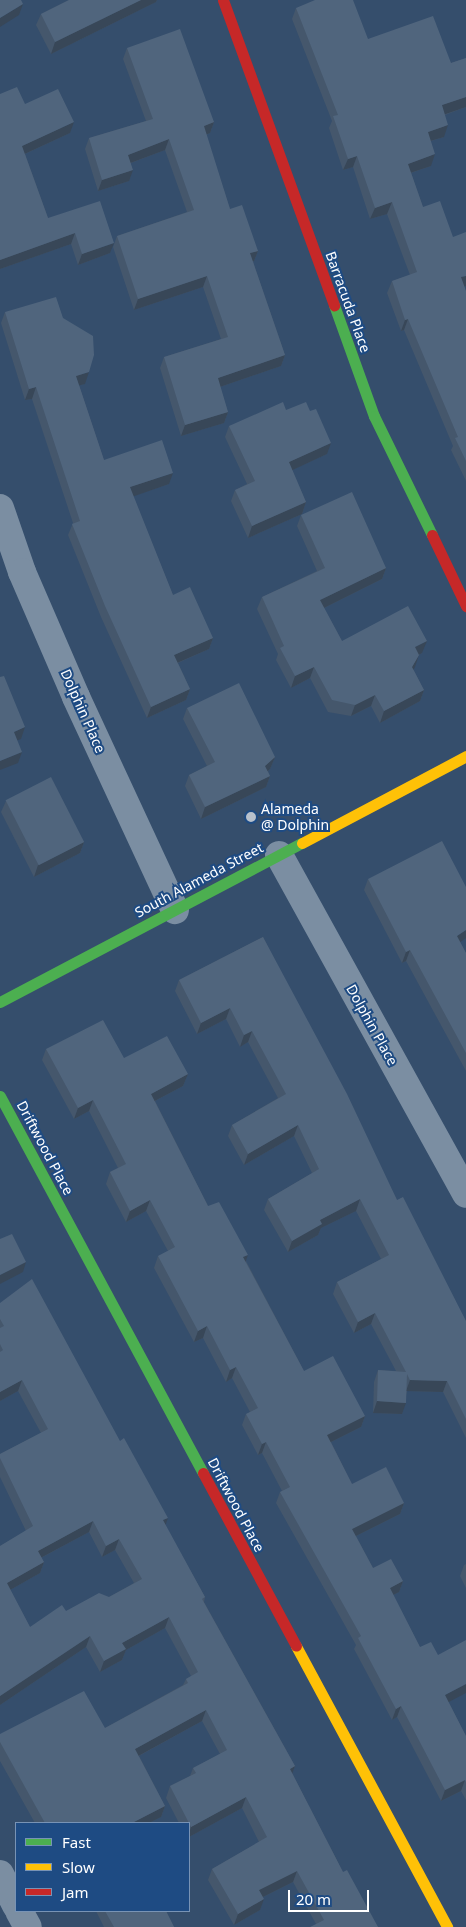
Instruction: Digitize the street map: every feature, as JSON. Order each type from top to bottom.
[{"type":"street","name":"Barracuda Place","points":[[223,0],[374,416],[466,606]]},
{"type":"street","name":"Dolphin Place","points":[[0,508],[22,572],[76,698],[175,910]]},
{"type":"street","name":"South Alameda Street","points":[[0,1002],[466,756]]},
{"type":"street","name":"Dolphin Place","points":[[278,855],[466,1194]]},
{"type":"street","name":"Driftwood Place","points":[[0,1096],[447,1927]]},
{"type":"street","points":[[0,1874],[15,1903]]},
{"type":"street","points":[[20,1912],[28,1927]]},
{"type":"building","points":[[0,0],[21,0],[23,4],[0,18]]},
{"type":"building","points":[[69,0],[141,0],[55,42],[41,14]]},
{"type":"building","points":[[315,0],[353,0],[368,39],[433,16],[451,63],[466,58],[466,97],[442,105],[448,125],[428,132],[435,154],[408,164],[423,207],[440,201],[453,237],[466,232],[466,276],[461,277],[466,291],[466,461],[455,438],[458,437],[408,319],[405,320],[392,281],[417,272],[392,202],[375,208],[357,156],[348,159],[333,116],[338,115],[296,8]]},
{"type":"building","points":[[180,29],[214,122],[204,126],[230,209],[242,205],[258,251],[250,253],[285,355],[218,378],[228,412],[185,425],[164,357],[228,337],[207,276],[138,299],[117,236],[194,210],[169,139],[128,155],[133,170],[102,180],[89,138],[153,119],[127,48]]},
{"type":"building","points":[[17,87],[25,104],[58,89],[74,122],[22,146],[48,218],[100,201],[114,243],[82,254],[75,233],[0,260],[0,94]]},
{"type":"building","points":[[56,297],[63,318],[93,336],[94,355],[89,372],[76,376],[104,460],[162,440],[173,473],[130,487],[173,595],[190,587],[213,638],[174,655],[190,689],[151,707],[105,606],[72,524],[80,521],[36,387],[29,389],[5,312]]},
{"type":"building","points":[[283,402],[286,410],[306,402],[310,411],[316,409],[331,443],[289,462],[306,502],[252,526],[235,490],[255,481],[229,426]]},
{"type":"building","points":[[352,492],[386,568],[320,600],[342,641],[408,606],[427,641],[415,647],[419,655],[412,667],[424,690],[384,711],[375,695],[355,705],[332,700],[314,667],[295,676],[280,648],[284,646],[262,597],[325,568],[301,515]]},
{"type":"building","points":[[4,676],[25,727],[14,732],[22,752],[0,761],[0,677]]},
{"type":"building","points":[[239,683],[275,757],[265,766],[270,776],[205,807],[189,775],[215,762],[187,708]]},
{"type":"building","points":[[51,777],[84,842],[39,865],[6,800]]},
{"type":"building","points":[[442,841],[466,887],[466,930],[457,936],[466,953],[466,1053],[410,950],[406,952],[368,879]]},
{"type":"building","points":[[263,937],[347,1094],[397,1200],[403,1197],[466,1321],[466,1419],[447,1381],[410,1380],[407,1374],[406,1403],[377,1401],[378,1370],[406,1372],[375,1313],[358,1322],[337,1282],[389,1255],[360,1199],[320,1220],[322,1224],[292,1241],[268,1199],[319,1169],[298,1125],[248,1154],[232,1125],[286,1094],[252,1031],[244,1035],[230,1008],[201,1023],[179,980]]},
{"type":"building","points":[[103,1020],[124,1058],[167,1036],[188,1074],[151,1094],[208,1206],[219,1202],[248,1255],[243,1257],[304,1371],[333,1356],[365,1416],[327,1435],[352,1484],[386,1467],[404,1503],[352,1529],[373,1568],[391,1559],[403,1581],[390,1588],[420,1647],[431,1642],[438,1655],[466,1640],[466,1684],[445,1695],[466,1736],[466,1782],[465,1780],[445,1790],[401,1706],[396,1709],[358,1638],[361,1636],[280,1492],[290,1487],[266,1442],[262,1444],[246,1414],[258,1408],[236,1367],[230,1370],[207,1326],[198,1331],[158,1256],[175,1247],[150,1200],[130,1211],[110,1172],[126,1164],[93,1100],[78,1108],[46,1049]]},
{"type":"building","points":[[12,1234],[26,1262],[0,1275],[0,1239]]},
{"type":"building","points":[[32,1279],[120,1441],[124,1438],[168,1518],[163,1520],[205,1597],[202,1599],[295,1766],[290,1769],[343,1872],[347,1870],[378,1927],[310,1927],[324,1920],[297,1871],[259,1890],[264,1899],[238,1914],[212,1869],[267,1837],[246,1797],[191,1827],[170,1786],[196,1773],[193,1768],[227,1750],[206,1710],[135,1749],[165,1806],[134,1822],[44,1822],[0,1742],[0,1734],[84,1691],[105,1728],[188,1683],[186,1679],[198,1672],[169,1617],[122,1643],[126,1649],[104,1661],[90,1636],[0,1696],[0,1546],[33,1526],[0,1458],[0,1454],[48,1429],[22,1380],[0,1392],[0,1352],[3,1350],[0,1344],[0,1328],[4,1326],[0,1319],[0,1303]],"holes":[[[93,1521],[106,1546],[119,1539],[142,1579],[109,1597],[99,1593],[66,1611],[62,1605],[30,1627],[7,1583],[44,1562],[38,1551]]]},
{"type":"building","points":[[106,1912],[166,1912],[174,1927],[114,1927]]},
{"type":"traffic: fast","points":[[334,305],[374,416],[432,535]]},
{"type":"traffic: fast","points":[[0,1002],[302,843]]},
{"type":"traffic: fast","points":[[0,1096],[203,1473]]},
{"type":"traffic: slow","points":[[302,843],[466,756]]},
{"type":"traffic: slow","points":[[296,1646],[447,1927]]},
{"type":"traffic: jam","points":[[223,0],[334,305]]},
{"type":"traffic: jam","points":[[432,535],[466,606]]},
{"type":"traffic: jam","points":[[203,1473],[296,1646]]},
{"type":"place","name":"Alameda @ Dolphin","points":[[251,817]]}]
